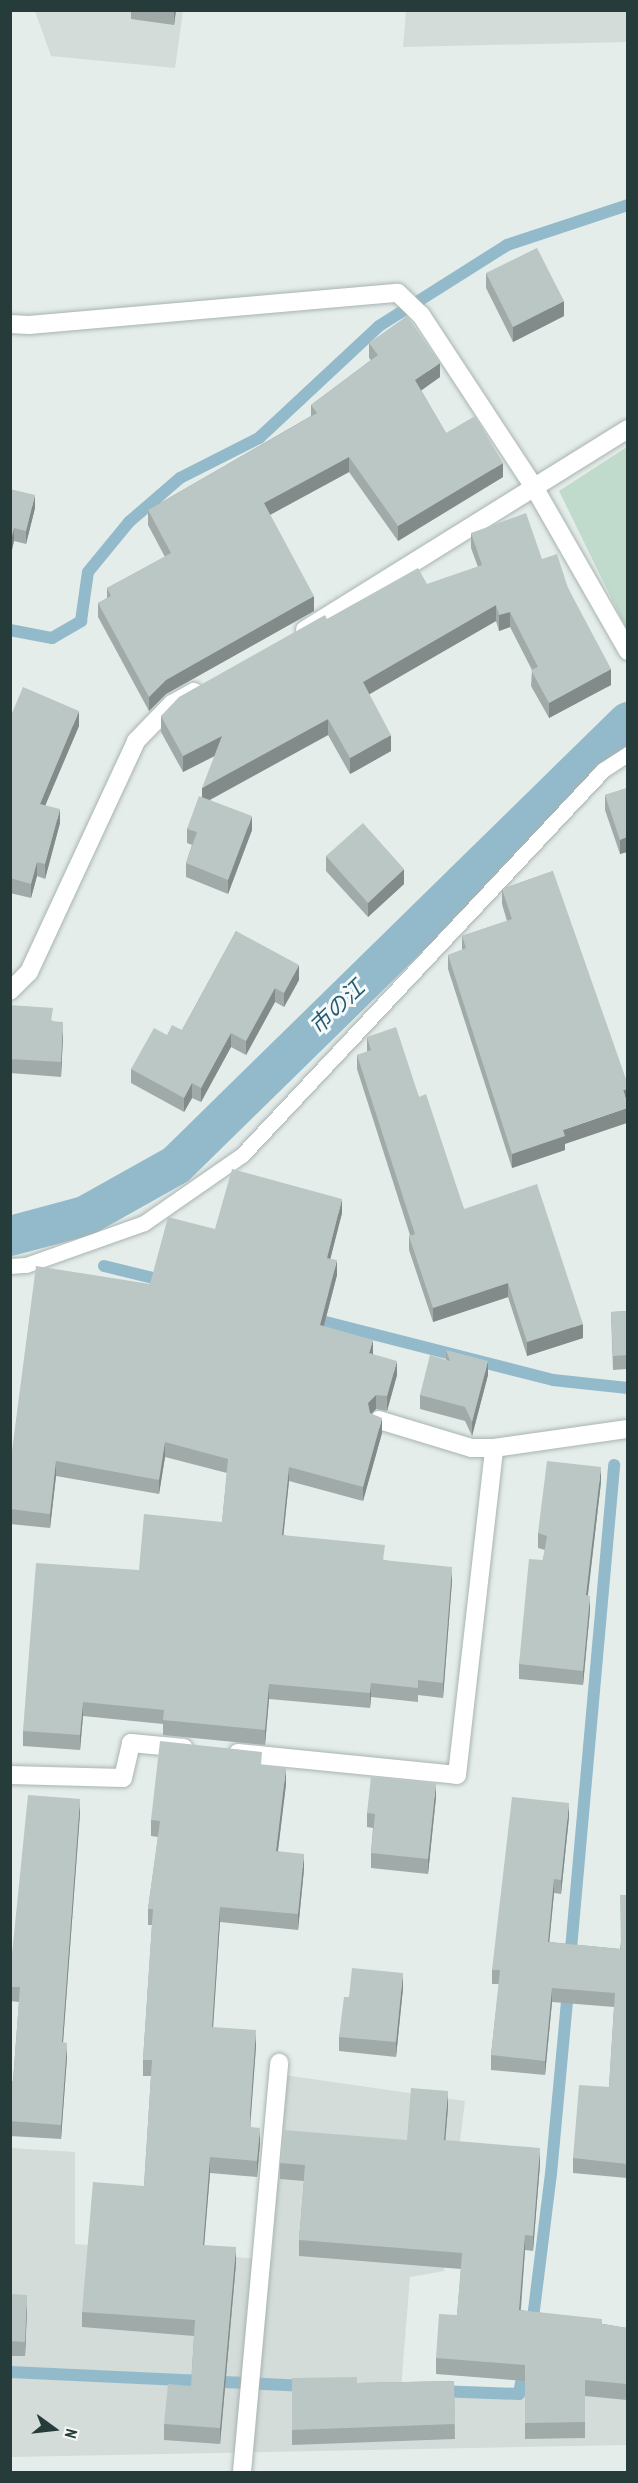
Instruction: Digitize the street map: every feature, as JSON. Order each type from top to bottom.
[{"type":"street","points":[[10,324],[29,326],[398,293],[421,315],[534,487],[627,651]]},
{"type":"street","points":[[292,637],[627,429]]},
{"type":"street","points":[[10,991],[29,972],[136,741],[172,704],[213,682]]},
{"type":"street","points":[[379,1420],[472,1448],[494,1448],[627,1429]]},
{"type":"street","points":[[224,1752],[457,1775],[494,1448]]},
{"type":"street","points":[[10,1775],[123,1778],[131,1743],[201,1749]]},
{"type":"street","points":[[242,2472],[279,2063]]},
{"type":"lane","points":[[10,1266],[26,1265],[144,1222],[242,1155],[603,770],[627,754]]},
{"type":"shaded area","points":[[35,11],[183,11],[175,68],[51,56]]},
{"type":"shaded area","points":[[406,11],[627,11],[627,42],[403,47]]},
{"type":"shaded area","points":[[284,2075],[465,2101],[444,2271],[410,2277],[401,2389],[519,2394],[533,2324],[627,2334],[627,2445],[11,2457],[10,2148],[75,2152],[75,2244],[272,2260]]},
{"type":"green space","points":[[627,447],[627,630],[559,491]]},
{"type":"building","points":[[537,248],[564,301],[513,327],[486,273]]},
{"type":"building","points":[[407,316],[440,363],[415,380],[446,433],[475,416],[503,463],[398,526],[349,457],[264,503],[314,596],[166,680],[149,697],[98,603],[111,596],[107,588],[171,553],[148,510],[317,413],[311,405],[378,355],[369,343]]},
{"type":"building","points":[[10,489],[35,495],[26,531],[14,528],[10,544]]},
{"type":"building","points":[[526,513],[542,559],[557,554],[568,588],[611,669],[549,703],[531,670],[538,667],[510,612],[499,615],[496,605],[363,682],[391,735],[350,758],[328,719],[202,788],[222,736],[183,756],[161,716],[179,697],[325,615],[327,619],[418,568],[427,584],[482,565],[471,533]]},
{"type":"building","points":[[23,687],[79,711],[40,804],[60,809],[45,864],[37,862],[31,884],[10,878],[10,718]]},
{"type":"building","points":[[627,788],[627,837],[620,840],[605,795]]},
{"type":"building","points":[[199,796],[252,816],[228,880],[186,863],[197,832],[187,829]]},
{"type":"building","points":[[363,823],[404,869],[368,903],[326,856]]},
{"type":"building","points":[[553,871],[627,1082],[627,1089],[623,1090],[627,1108],[563,1130],[565,1136],[512,1154],[448,955],[466,948],[462,936],[512,919],[502,889]]},
{"type":"building","points":[[236,931],[299,965],[284,993],[275,988],[246,1041],[231,1033],[201,1088],[192,1083],[184,1098],[131,1069],[154,1028],[167,1035],[172,1025],[182,1030]]},
{"type":"building","points":[[10,1005],[53,1008],[51,1021],[63,1022],[61,1062],[10,1059]]},
{"type":"building","points":[[396,1027],[419,1097],[426,1094],[464,1209],[537,1184],[583,1324],[527,1342],[508,1283],[433,1308],[409,1236],[415,1234],[357,1055],[371,1050],[367,1037]]},
{"type":"building","points":[[232,1169],[342,1199],[327,1258],[337,1260],[320,1325],[373,1340],[369,1353],[397,1361],[387,1396],[376,1395],[368,1403],[370,1413],[382,1418],[363,1487],[289,1467],[282,1535],[385,1545],[383,1560],[452,1567],[443,1683],[418,1680],[418,1688],[371,1683],[370,1693],[269,1684],[265,1730],[163,1720],[164,1710],[83,1702],[80,1735],[23,1731],[36,1563],[139,1570],[144,1514],[222,1522],[228,1459],[165,1442],[159,1480],[56,1461],[50,1514],[10,1509],[10,1466],[36,1266],[150,1284],[168,1217],[215,1229]]},
{"type":"building","points":[[627,1311],[627,1355],[613,1356],[611,1312]]},
{"type":"building","points":[[446,1350],[488,1361],[472,1422],[465,1407],[420,1395],[430,1355],[450,1361]]},
{"type":"building","points":[[547,1461],[601,1467],[586,1595],[590,1596],[583,1671],[519,1664],[529,1559],[543,1560],[547,1536],[538,1533]]},
{"type":"building","points":[[160,1741],[262,1752],[261,1765],[286,1768],[276,1851],[304,1854],[298,1914],[220,1907],[212,2027],[256,2030],[250,2114],[251,2127],[260,2128],[257,2161],[210,2157],[203,2245],[236,2247],[220,2428],[164,2424],[168,2384],[191,2386],[195,2320],[82,2312],[93,2182],[144,2186],[152,2060],[143,2060],[153,1909],[148,1909],[160,1821],[151,1820]]},
{"type":"building","points":[[371,1777],[436,1783],[428,1859],[371,1853],[375,1814],[367,1813]]},
{"type":"building","points":[[28,1795],[80,1799],[62,2042],[67,2043],[61,2125],[10,2121],[10,2081],[13,2081],[20,1987],[10,1987],[10,1974]]},
{"type":"building","points":[[512,1797],[569,1803],[561,1880],[554,1879],[548,1942],[621,1949],[620,1895],[627,1895],[627,2164],[573,2158],[579,2085],[609,2087],[615,1993],[552,1988],[545,2061],[491,2055],[500,1970],[492,1970]]},
{"type":"building","points":[[352,1968],[403,1973],[396,2042],[339,2037],[344,1997],[349,1997]]},
{"type":"building","points":[[411,2088],[448,2091],[444,2140],[540,2148],[533,2236],[525,2235],[519,2310],[602,2319],[602,2324],[627,2328],[627,2384],[585,2380],[585,2422],[525,2423],[525,2365],[436,2358],[439,2314],[457,2315],[462,2253],[299,2240],[305,2165],[280,2163],[283,2130],[407,2140]]},
{"type":"building","points":[[10,2294],[27,2295],[25,2342],[10,2341]]},
{"type":"building","points":[[357,2377],[357,2383],[454,2381],[455,2424],[292,2430],[292,2378]]},
{"type":"waterway","points":[[10,630],[52,638],[81,621],[88,572],[129,522],[180,478],[259,438],[379,326],[507,245],[628,205]]},
{"type":"waterway","name":"市の江","points":[[10,1236],[85,1216],[176,1165],[628,722]]},
{"type":"waterway","points":[[104,1266],[165,1281]]},
{"type":"waterway","points":[[310,1318],[553,1380],[628,1388]]},
{"type":"waterway","points":[[570,1960],[614,1465]]},
{"type":"waterway","points":[[532,2326],[551,2174],[568,1989]]},
{"type":"waterway","points":[[438,2391],[519,2394],[524,2367]]},
{"type":"waterway","points":[[10,2372],[307,2386]]}]
